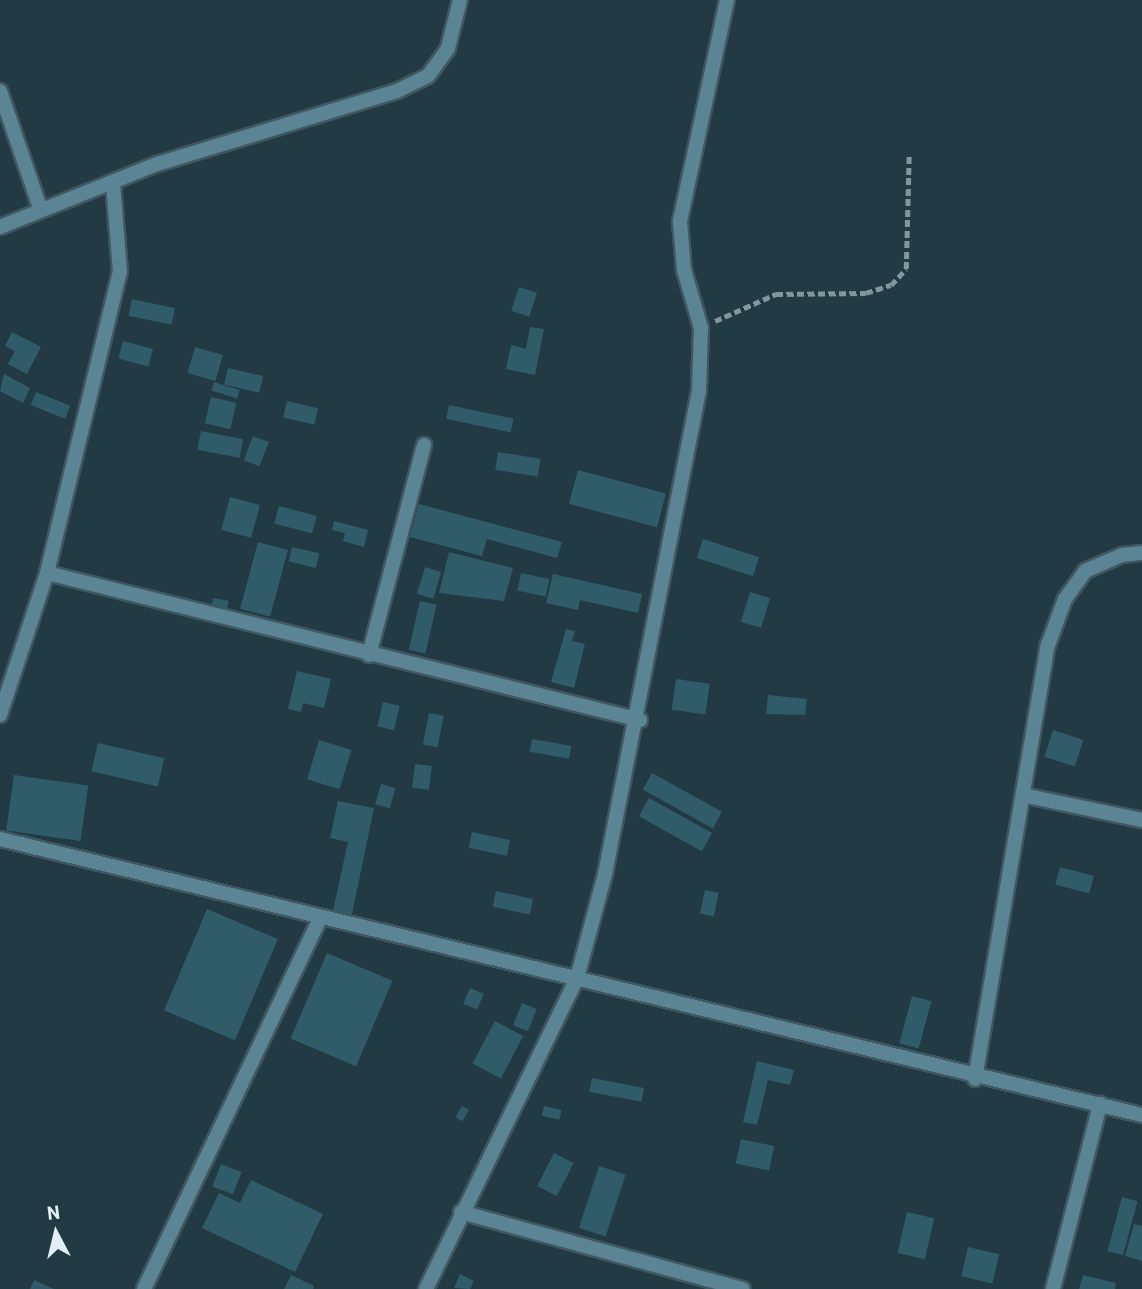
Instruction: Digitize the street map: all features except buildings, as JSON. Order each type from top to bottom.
[{"type":"street","points":[[0,227],[40,208],[428,76],[449,48],[460,0]]},
{"type":"street","points":[[426,1289],[461,1212],[578,978],[640,720],[699,390],[701,328],[684,270],[680,221],[726,0]]},
{"type":"street","points":[[0,91],[40,208]]},
{"type":"street","points":[[0,715],[47,573],[121,272],[113,183]]},
{"type":"street","points":[[369,655],[424,445]]},
{"type":"street","points":[[975,1079],[1048,645],[1065,599],[1085,571],[1122,555],[1142,554]]},
{"type":"street","points":[[47,573],[369,655],[640,720]]},
{"type":"street","points":[[1023,795],[1142,820]]},
{"type":"street","points":[[0,839],[320,919],[578,978],[975,1079],[1142,1115]]},
{"type":"street","points":[[144,1289],[320,919]]},
{"type":"street","points":[[1053,1289],[1100,1104]]},
{"type":"street","points":[[461,1212],[705,1284],[743,1289]]},
{"type":"path","points":[[701,328],[776,295],[866,293],[891,285],[906,269],[909,156]]}]
